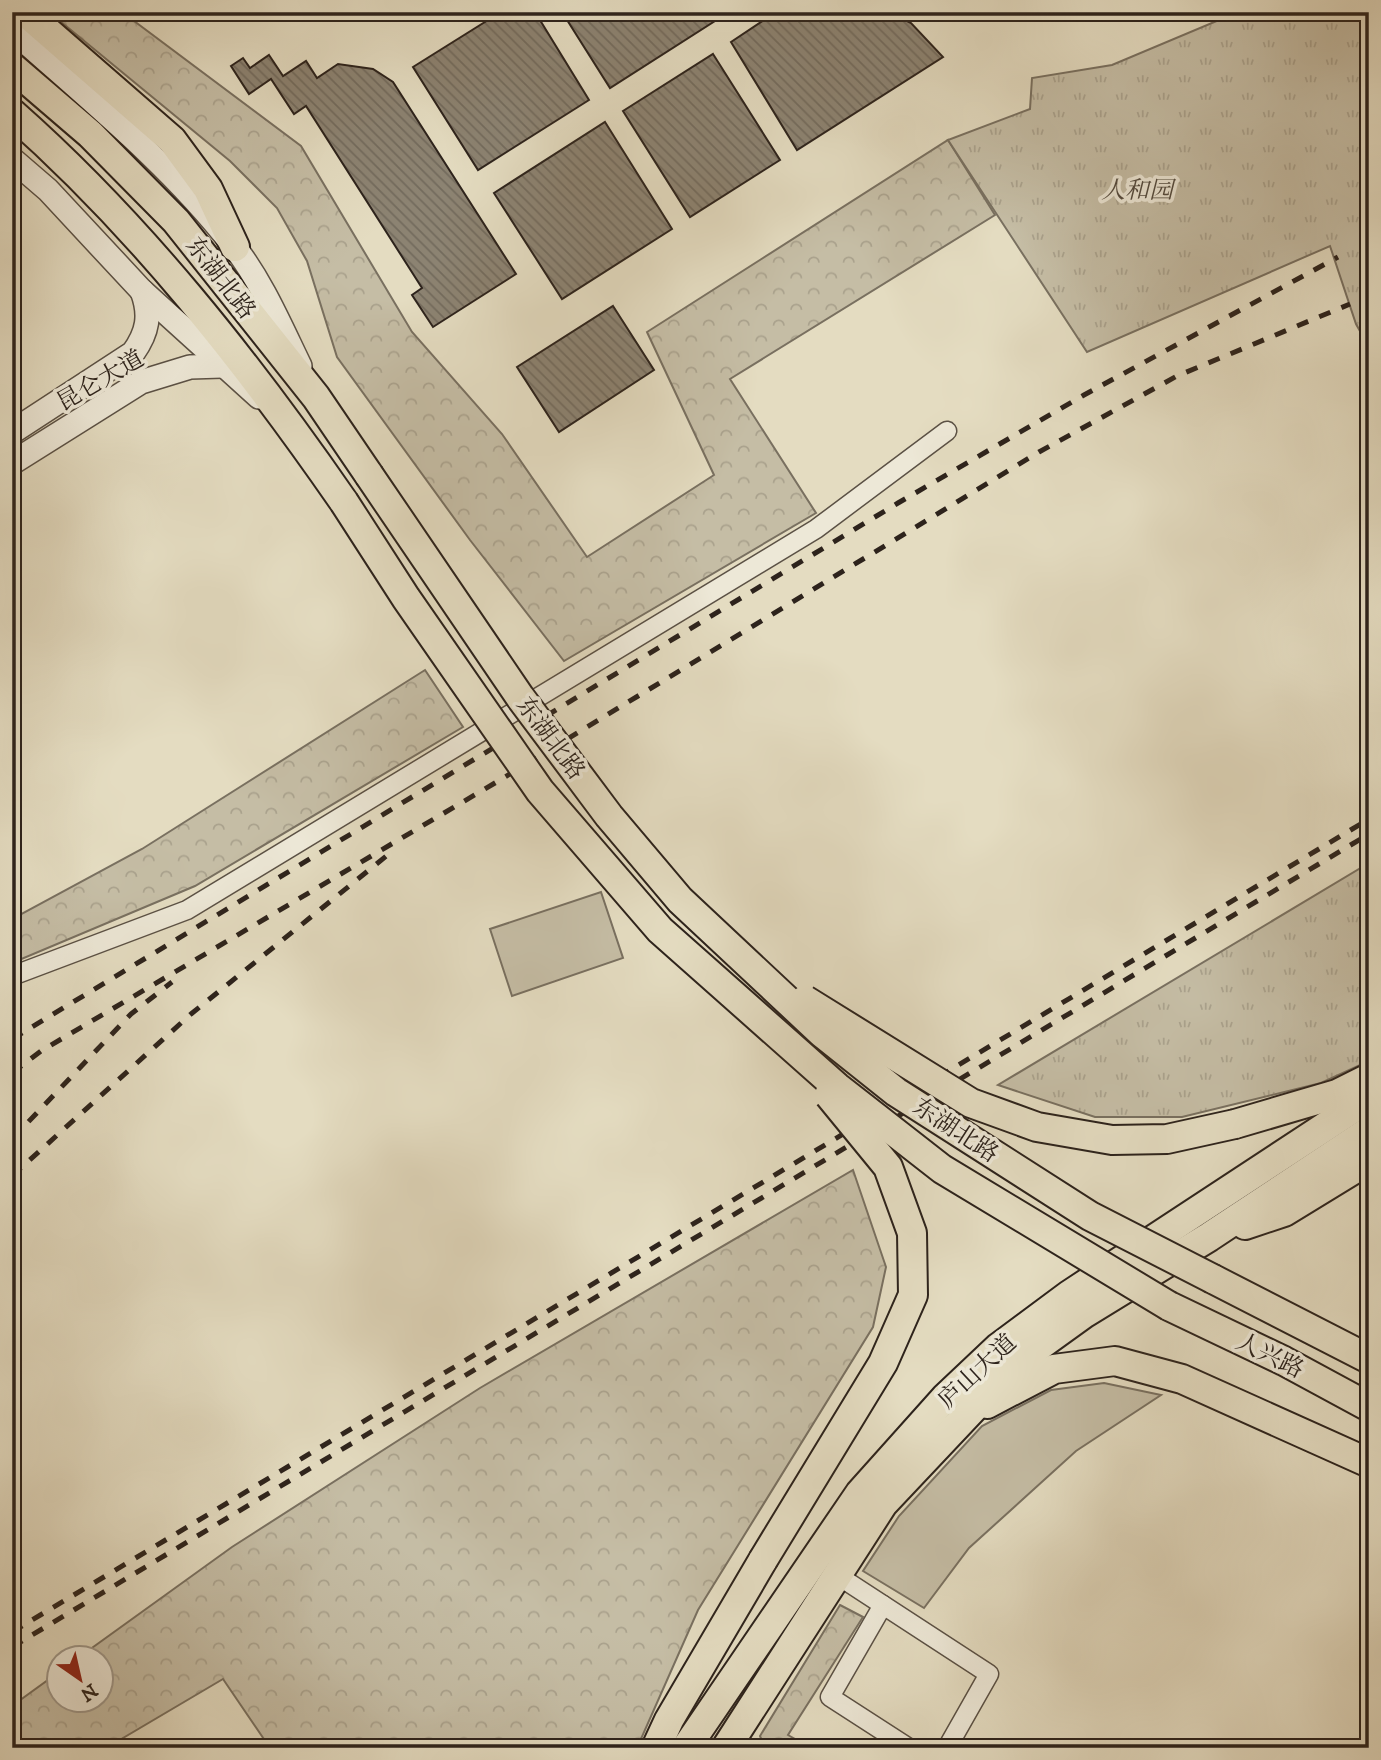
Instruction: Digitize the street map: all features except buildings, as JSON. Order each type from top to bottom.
[{"type":"main road","points":[[25,12],[172,140],[208,189],[235,247]]},
{"type":"main road","name":"东湖北路","points":[[12,67],[90,134],[176,221],[316,397],[480,640],[609,816],[680,900],[822,1033],[896,1092],[1090,1216],[1213,1279]]},
{"type":"main road","name":"东湖北路","points":[[12,113],[68,163],[144,244],[288,421],[524,768],[581,840],[660,930],[792,1049],[942,1169],[1169,1307]]},
{"type":"main road","points":[[749,965],[971,1103],[1037,1127],[1112,1139],[1167,1139],[1235,1124],[1337,1094],[1369,1079]]},
{"type":"main road","points":[[656,1748],[669,1720],[763,1560],[883,1363],[913,1295],[912,1233],[888,1167],[792,1049]]},
{"type":"main road","name":"庐山大道","points":[[686,1748],[860,1493],[945,1398],[999,1347],[1069,1295],[1369,1098]]},
{"type":"main road","name":"庐山大道","points":[[738,1741],[836,1576],[883,1504],[962,1416],[1017,1363],[1056,1334],[1369,1131]]},
{"type":"main road","points":[[1209,1237],[1284,1212],[1369,1160]]},
{"type":"main road","name":"人兴路","points":[[1213,1279],[1369,1359]]},
{"type":"main road","name":"人兴路","points":[[1169,1307],[1284,1361],[1369,1407]]},
{"type":"main road","points":[[1299,1322],[1369,1338]]},
{"type":"main road","points":[[962,1416],[1054,1369],[1115,1361],[1182,1379],[1369,1463]]},
{"type":"street","points":[[12,30],[188,192],[235,247],[267,296],[316,397]]},
{"type":"street","points":[[12,159],[48,190],[142,291],[222,366],[288,421]]},
{"type":"street","name":"昆仑大道","points":[[12,432],[133,353],[143,339],[148,321],[142,291]]},
{"type":"street","name":"昆仑大道","points":[[12,463],[141,383],[190,367],[222,366]]},
{"type":"street","points":[[12,976],[187,910],[816,529],[947,431]]},
{"type":"street","points":[[836,1576],[989,1674],[947,1748]]},
{"type":"street","points":[[883,1605],[830,1697],[909,1748]]},
{"type":"green space","points":[[49,12],[122,12],[301,146],[412,332],[502,434],[587,557],[714,475],[647,332],[948,140],[995,215],[730,379],[816,513],[564,661],[470,540],[337,357],[307,261],[277,208],[230,161]]},
{"type":"green space","name":"人和园","points":[[1238,12],[1369,12],[1369,347],[1356,324],[1330,246],[1087,352],[948,140],[1030,109],[1032,78],[1112,65]]},
{"type":"green space","points":[[425,670],[463,727],[195,886],[12,963],[12,919],[142,849]]},
{"type":"green space","points":[[1369,863],[1369,1061],[1321,1083],[1182,1117],[1095,1117],[998,1085]]},
{"type":"green space","points":[[601,892],[623,958],[512,996],[490,929]]},
{"type":"green space","points":[[853,1170],[886,1267],[873,1327],[698,1610],[637,1748],[270,1748],[223,1679],[106,1748],[12,1748],[12,1706],[46,1681],[46,1714],[116,1714],[116,1644],[97,1644],[232,1547],[480,1388]]},
{"type":"green space","points":[[1104,1383],[1161,1395],[1076,1451],[969,1548],[924,1608],[863,1571],[899,1516],[982,1426],[1051,1390]]},
{"type":"green space","points":[[840,1605],[863,1617],[788,1735],[811,1748],[765,1748],[760,1736]]},
{"type":"railway","points":[[12,1039],[898,503],[1084,395],[1338,257]]},
{"type":"railway","points":[[12,1073],[41,1051],[500,780],[1039,452],[1177,376],[1350,304]]},
{"type":"railway","points":[[12,1632],[1369,819]]},
{"type":"railway","points":[[12,1647],[1369,834]]},
{"type":"railway","points":[[12,1176],[191,1014],[395,849]]},
{"type":"railway","points":[[12,1139],[131,1014],[172,982]]}]
